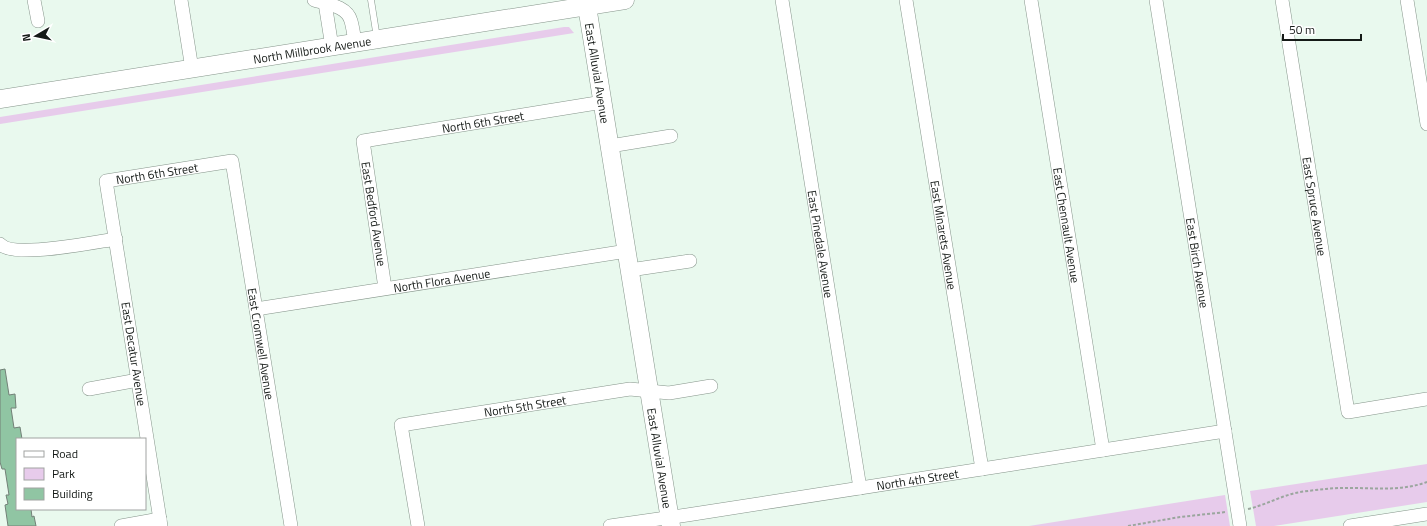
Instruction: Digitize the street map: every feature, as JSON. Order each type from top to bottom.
[{"type":"street","points":[[34,0],[38,21]]},
{"type":"street","points":[[181,0],[192,69]]},
{"type":"street","name":"North Millbrook Avenue","points":[[0,99],[377,40],[587,3],[625,0]]},
{"type":"street","name":"East Pinedale Avenue","points":[[782,0],[860,488]]},
{"type":"street","name":"East Minarets Avenue","points":[[906,0],[982,469]]},
{"type":"street","name":"East Chennault Avenue","points":[[1031,0],[1103,450]]},
{"type":"street","name":"East Birch Avenue","points":[[1156,0],[1240,526]]},
{"type":"street","name":"East Spruce Avenue","points":[[1282,0],[1348,412],[1427,399]]},
{"type":"street","points":[[1407,0],[1427,124]]},
{"type":"street","points":[[332,47],[320,2],[336,6],[346,11],[351,20],[355,43]]},
{"type":"street","name":"East Alluvial Avenue","points":[[587,3],[670,522]]},
{"type":"street","name":"North 6th Street","points":[[363,141],[603,102]]},
{"type":"street","points":[[610,146],[671,136]]},
{"type":"street","name":"East Bedford Avenue","points":[[363,141],[385,288]]},
{"type":"street","name":"North 6th Street","points":[[106,181],[232,161]]},
{"type":"street","name":"East Cromwell Avenue","points":[[232,161],[291,526]]},
{"type":"street","name":"East Decatur Avenue","points":[[106,181],[161,523]]},
{"type":"street","points":[[0,244],[6,248],[46,250],[116,239]]},
{"type":"street","name":"North Flora Avenue","points":[[256,309],[627,250]]},
{"type":"street","points":[[630,270],[690,261]]},
{"type":"street","points":[[89,389],[138,380]]},
{"type":"street","name":"East Alluvial Avenue","points":[[650,391],[669,393],[711,386]]},
{"type":"street","name":"North 5th Street","points":[[418,526],[401,425],[630,389],[650,391]]},
{"type":"street","name":"North 4th Street","points":[[610,526],[670,522],[860,488],[1225,431]]},
{"type":"street","points":[[1350,526],[1390,523],[1427,514]]},
{"type":"street","points":[[121,526],[161,523]]},
{"type":"lane","points":[[371,0],[377,40]]},
{"type":"path","points":[[1128,526],[1180,517],[1237,511],[1308,491],[1344,487],[1388,489],[1427,482]]},
{"type":"green space","points":[[569,27],[574,33],[0,124],[0,117]]},
{"type":"green space","points":[[1427,464],[1427,502],[1274,526],[1256,526],[1250,491]]},
{"type":"green space","points":[[1225,495],[1230,526],[1029,526]]},
{"type":"building","points":[[5,369],[9,395],[15,394],[16,408],[11,408],[14,428],[20,427],[22,438],[16,438],[16,510],[31,510],[32,517],[34,516],[36,526],[8,526],[5,505],[8,504],[6,495],[9,495],[5,469],[2,469],[0,462],[0,370]]}]
